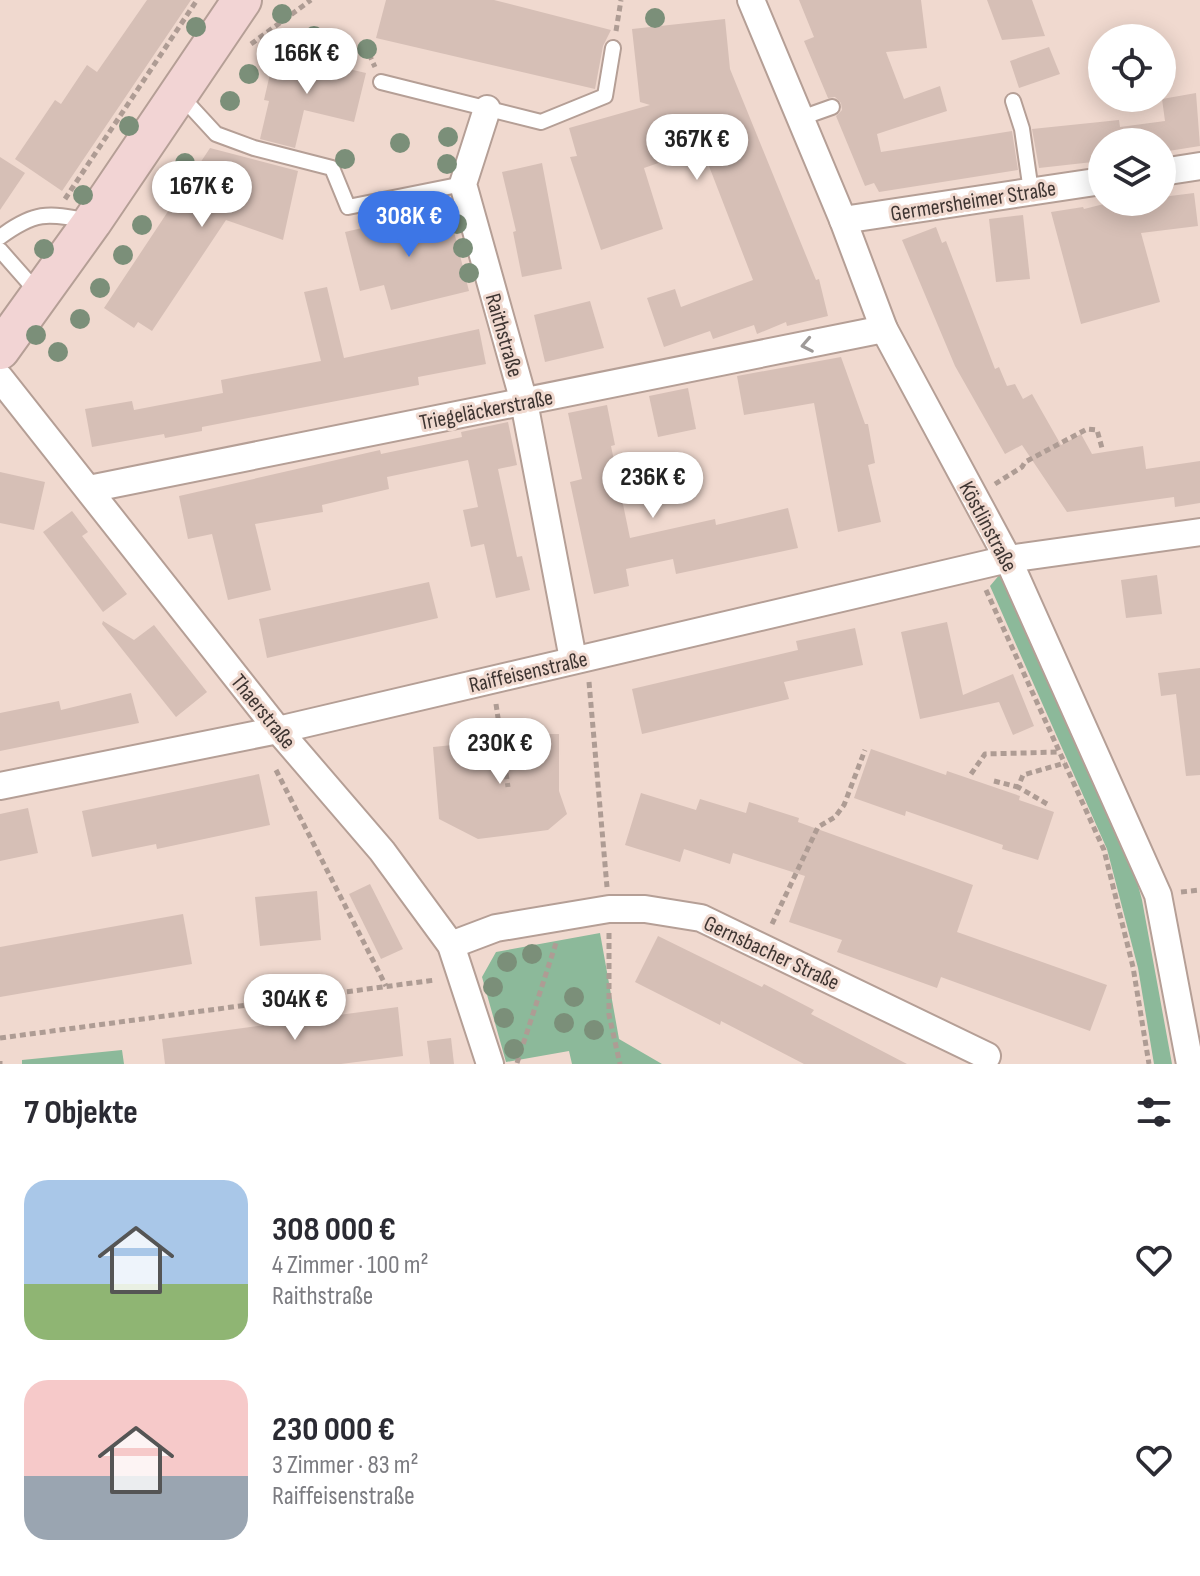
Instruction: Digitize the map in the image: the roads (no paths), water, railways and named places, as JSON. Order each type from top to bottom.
[{"type":"main road","points":[[0,350],[180,95],[242,0]]},
{"type":"street","name":"Köstlinstraße","points":[[751,0],[843,220],[884,329],[1008,559],[1158,895],[1190,1064]]},
{"type":"street","points":[[463,184],[487,109]]},
{"type":"street","points":[[1176,170],[1200,166]]},
{"type":"street","name":"Germersheimer Straße","points":[[843,220],[1088,183]]},
{"type":"street","name":"Raithstraße","points":[[463,184],[524,402],[580,658]]},
{"type":"street","name":"Triegeläckerstraße","points":[[89,489],[884,329]]},
{"type":"street","name":"Thaerstraße","points":[[0,378],[89,489],[267,732],[382,851],[451,945],[490,1064]]},
{"type":"street","name":"Raiffeisenstraße","points":[[0,786],[267,732],[1008,559],[1200,532]]},
{"type":"street","name":"Gernsbacher Straße","points":[[451,945],[496,928],[609,909],[645,909],[701,918],[987,1056]]},
{"type":"lane","points":[[381,82],[541,122],[605,96],[613,48]]},
{"type":"lane","points":[[180,95],[216,134],[254,148],[332,168],[348,207],[463,184]]},
{"type":"lane","points":[[1013,101],[1022,129],[1031,191]]},
{"type":"lane","points":[[801,118],[832,107]]},
{"type":"lane","points":[[0,237],[21,222],[54,214],[92,222]]},
{"type":"lane","points":[[0,250],[40,297]]}]
